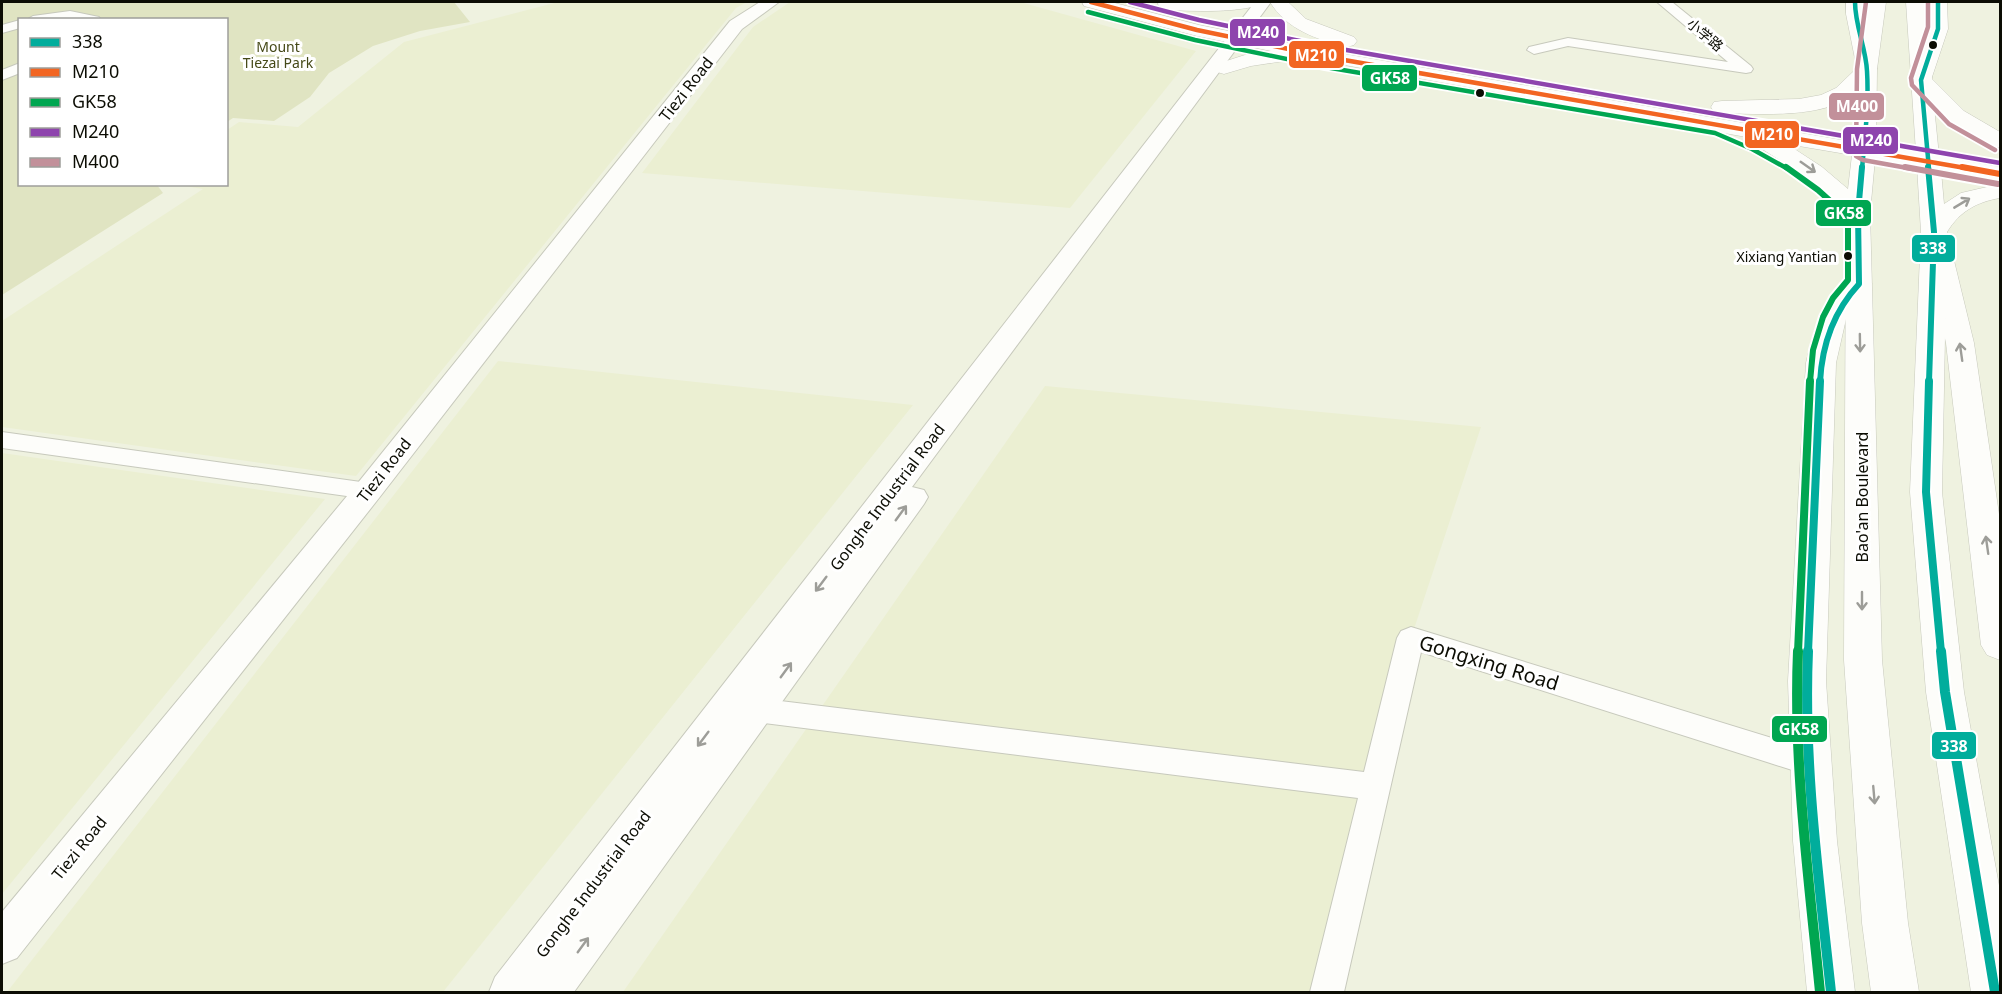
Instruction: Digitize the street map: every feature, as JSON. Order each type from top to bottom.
[{"type":"main road","points":[[1091,2],[1292,18],[1320,32],[1347,41]]},
{"type":"main road","points":[[1157,6],[1177,30],[1204,46],[1219,67],[1261,58],[1327,57],[1720,115],[1832,99],[1841,95],[1867,69],[1855,15],[1855,2]]},
{"type":"main road","name":"Bao'an Boulevard","points":[[1877,2],[1867,69],[1865,141],[1858,213],[1863,660],[1885,923],[1895,993]]},
{"type":"main road","points":[[1915,2],[1934,232],[1926,492],[1945,692],[1995,993]]},
{"type":"main road","points":[[1921,80],[1938,29],[1938,2]]},
{"type":"main road","points":[[1256,16],[1347,41],[1720,115],[1928,153],[2001,174]]},
{"type":"main road","points":[[1256,16],[1327,57]]},
{"type":"main road","points":[[1921,80],[1956,116],[2001,141]]},
{"type":"main road","points":[[1720,115],[1796,159],[1825,179],[1858,213]]},
{"type":"main road","points":[[1928,153],[2001,157]]},
{"type":"main road","points":[[2001,191],[1968,198],[1945,214],[1934,232],[1960,343],[2001,645]]},
{"type":"main road","points":[[1831,993],[1815,841],[1807,681],[1821,363],[1833,317],[1840,302],[1859,284]]},
{"type":"street","name":"Tiezi Road","points":[[2,944],[368,491],[736,25],[771,2]]},
{"type":"street","name":"小学路","points":[[1534,50],[1569,42],[1746,69],[1665,2]]},
{"type":"street","points":[[48,18],[70,15],[84,18]]},
{"type":"street","name":"Gonghe Industrial Road","points":[[548,993],[983,402],[1256,16]]},
{"type":"street","points":[[2,29],[18,25]]},
{"type":"street","name":"Gonghe Industrial Road","points":[[510,993],[1219,67]]},
{"type":"street","points":[[2,76],[18,68]]},
{"type":"street","points":[[2,440],[368,491]]},
{"type":"street","name":"Gongxing Road","points":[[1327,993],[1411,638],[1811,763]]},
{"type":"street","points":[[756,710],[1376,787]]},
{"type":"shaded area","points":[[558,2],[747,2],[736,8],[356,476],[2,427],[2,321],[203,189],[184,186],[228,186],[228,129],[239,122],[298,127],[404,42]]},
{"type":"shaded area","points":[[790,2],[1020,2],[1196,51],[1070,208],[642,173],[753,27]]},
{"type":"shaded area","points":[[498,361],[913,405],[443,992],[7,992]]},
{"type":"shaded area","points":[[1045,386],[1481,427],[1411,638],[1327,992],[623,992]]},
{"type":"shaded area","points":[[2,453],[325,499],[2,894]]},
{"type":"green space","name":"Mount Tiezai Park","points":[[2,2],[454,2],[470,22],[420,31],[373,46],[329,73],[310,97],[274,121],[233,118],[228,121],[228,18],[18,18],[18,186],[158,186],[163,193],[2,295]]},
{"type":"transit line","name":"M210","points":[[1091,2],[1197,30],[1327,57],[2000,174]]},
{"type":"transit line","name":"M240","points":[[1130,2],[1199,20],[1329,47],[2000,163]]},
{"type":"transit line","name":"338","points":[[1831,992],[1815,841],[1807,681],[1821,363],[1833,320],[1850,293],[1859,284],[1858,213],[1867,117],[1867,69],[1855,14],[1855,2]]},
{"type":"transit line","name":"M400","points":[[1866,2],[1857,69],[1856,156],[1863,160],[1998,184]]},
{"type":"transit line","name":"M400","points":[[1928,2],[1928,27],[1911,78],[1912,85],[1949,124],[1995,150]]},
{"type":"transit line","name":"338","points":[[1938,2],[1938,29],[1921,80],[1934,232],[1926,492],[1945,692],[1995,992]]},
{"type":"transit line","name":"GK58","points":[[1088,12],[1195,40],[1325,67],[1715,133],[1752,149],[1786,168],[1818,190],[1848,217],[1848,280],[1833,298],[1823,317],[1811,362],[1797,682],[1805,842],[1820,992]]},
{"type":"place","name":"Xixiang Yantian","points":[[1848,256]]}]
